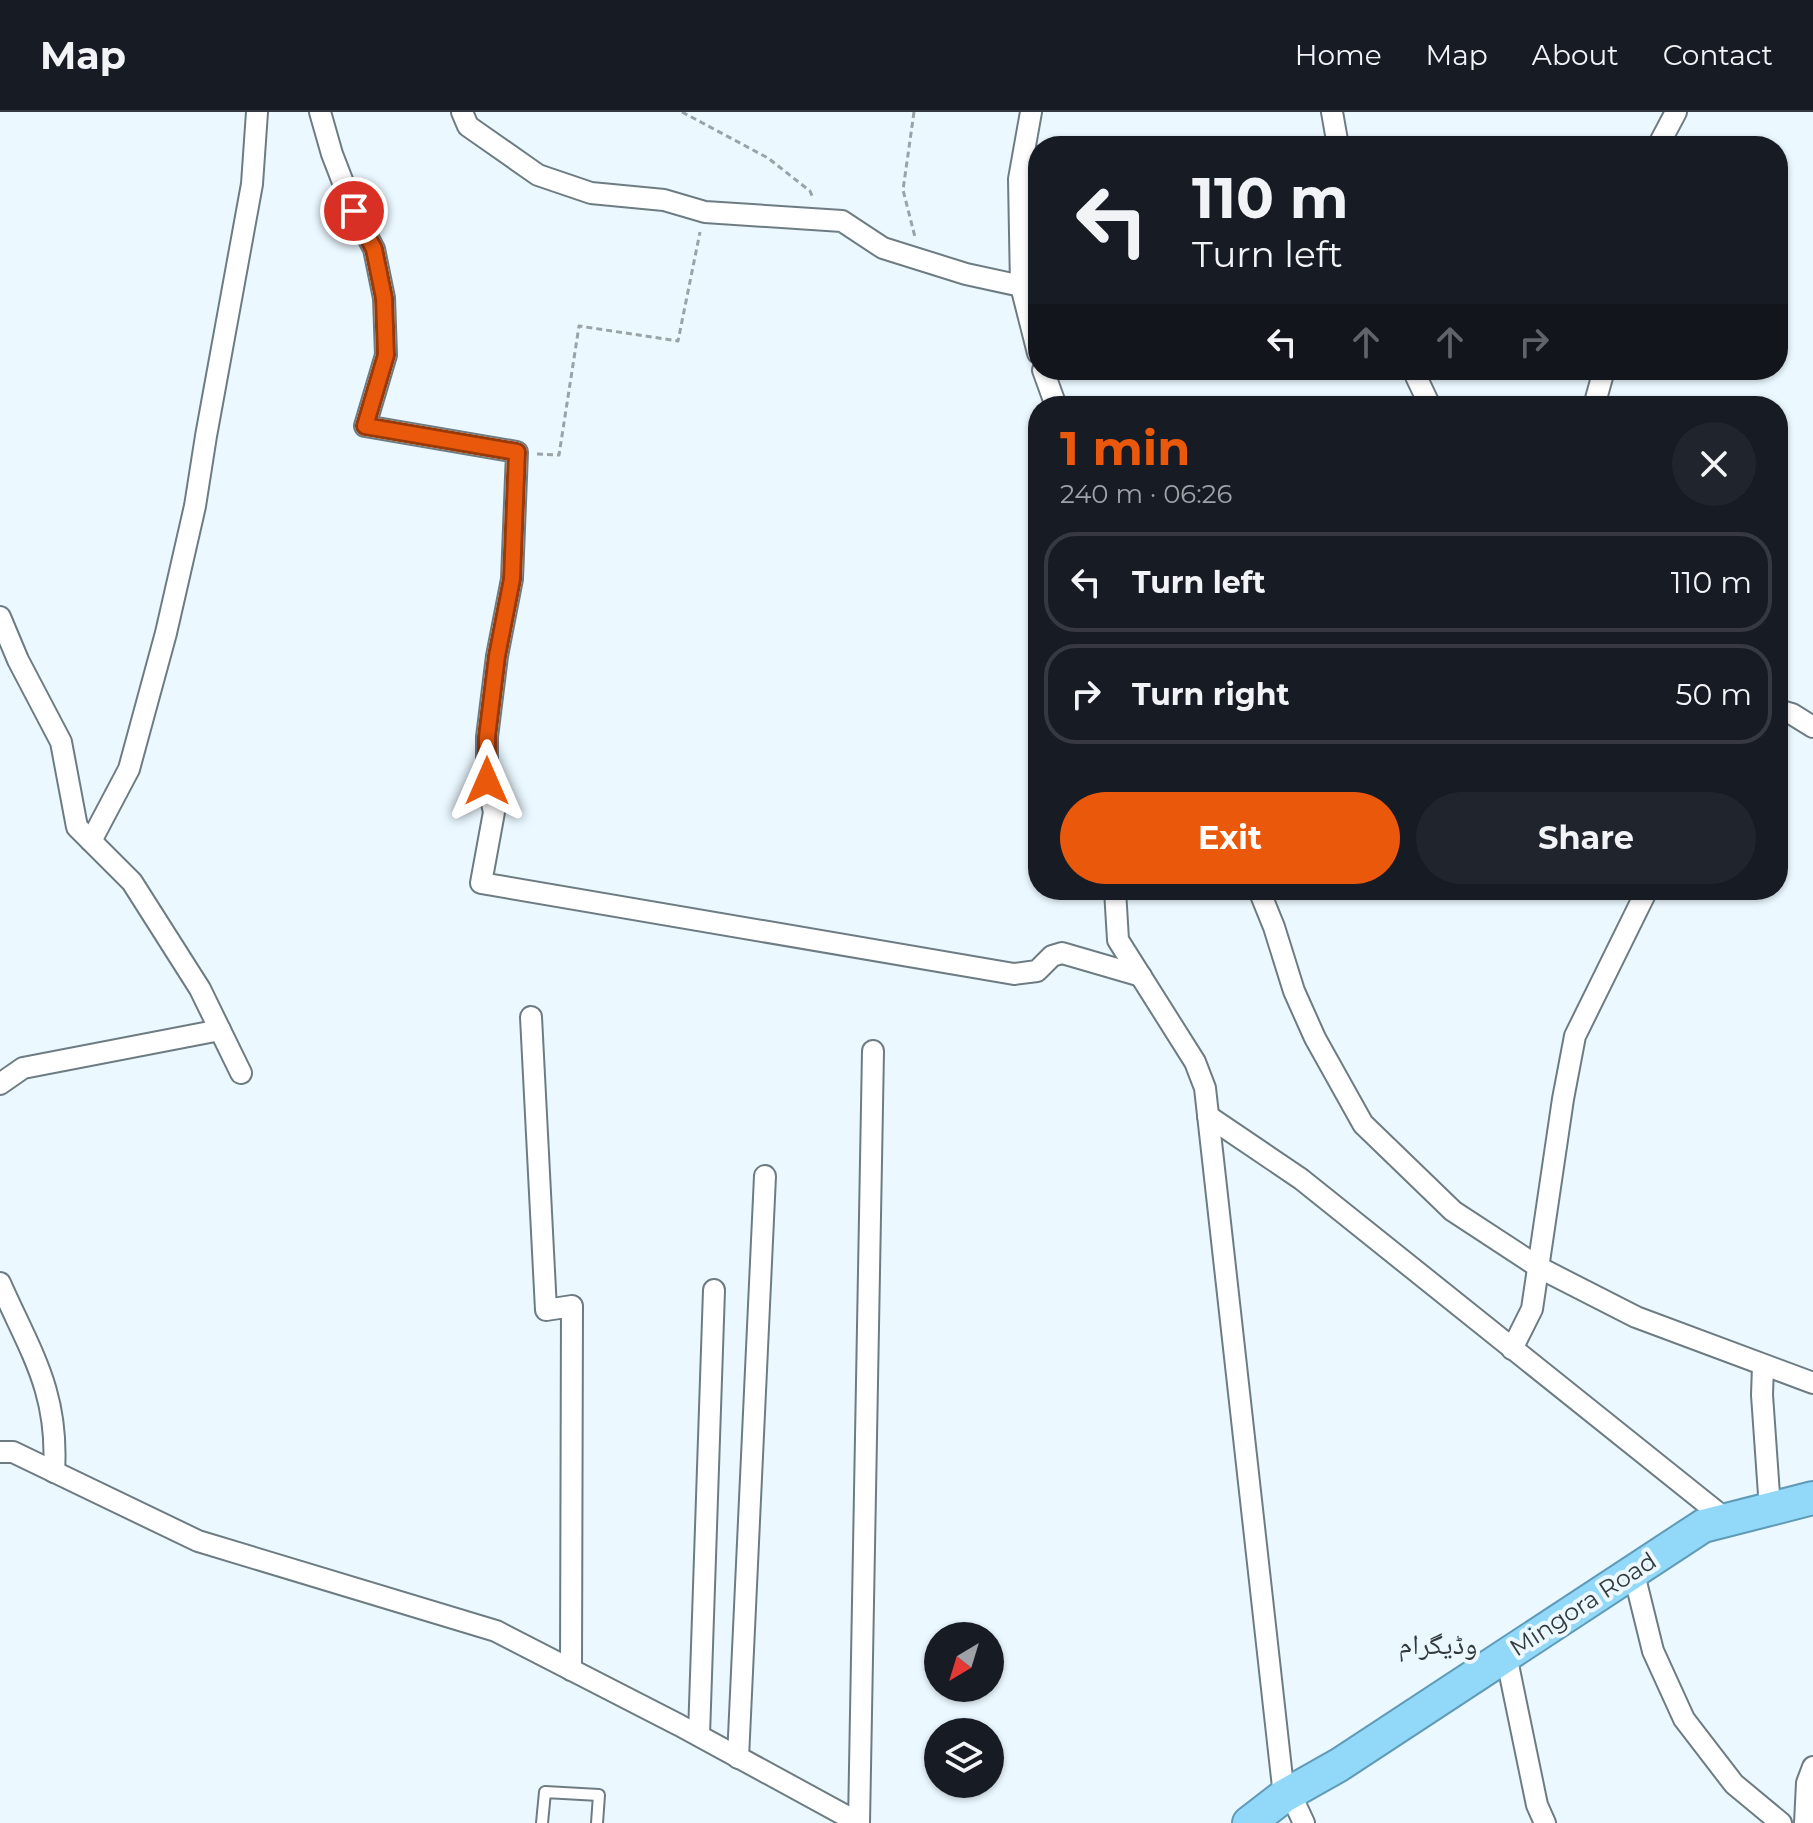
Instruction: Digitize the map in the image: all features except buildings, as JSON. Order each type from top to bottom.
[{"type":"highway","name":"Mingora Road","points":[[1249,1823],[1287,1794],[1339,1765],[1703,1526],[1813,1498]]},
{"type":"street","points":[[91,841],[129,769],[166,633],[195,506],[252,184],[257,112]]},
{"type":"street","points":[[320,112],[354,211],[374,249],[384,298],[386,355],[365,426],[517,452],[512,579],[497,656],[487,737],[487,781],[494,812],[481,883],[1014,974],[1037,971],[1052,956],[1062,953],[1141,976]]},
{"type":"street","points":[[462,112],[468,126],[538,175],[591,193],[664,200],[705,212],[842,221],[883,248],[966,274],[1021,286]]},
{"type":"street","points":[[1028,314],[1021,286],[1019,179],[1031,112]]},
{"type":"street","points":[[1332,112],[1336,136]]},
{"type":"street","points":[[1663,136],[1676,112]]},
{"type":"street","points":[[0,617],[18,660],[61,742],[77,827],[132,882],[200,989],[241,1073]]},
{"type":"street","points":[[1788,713],[1813,727]]},
{"type":"street","points":[[1116,900],[1118,940],[1195,1062],[1205,1088],[1287,1794],[1304,1823]]},
{"type":"street","points":[[1263,900],[1294,991],[1315,1038],[1363,1124],[1453,1211],[1540,1268],[1636,1317],[1813,1383]]},
{"type":"street","points":[[1512,1349],[1532,1309],[1575,1036],[1642,900]]},
{"type":"street","points":[[531,1017],[546,1310],[572,1306],[571,1670]]},
{"type":"street","points":[[0,1084],[23,1068],[220,1030]]},
{"type":"street","points":[[0,1452],[13,1452],[198,1541],[496,1631],[699,1735],[859,1823],[873,1051]]},
{"type":"street","points":[[1208,1116],[1301,1179],[1727,1520]]},
{"type":"street","points":[[738,1758],[765,1176]]},
{"type":"street","points":[[0,1283],[42,1372],[49,1394],[55,1427],[54,1472]]},
{"type":"street","points":[[699,1735],[714,1290]]},
{"type":"street","points":[[1763,1366],[1762,1395],[1770,1509]]},
{"type":"street","points":[[1633,1570],[1653,1651],[1684,1719],[1734,1784],[1781,1823]]},
{"type":"street","points":[[1506,1655],[1537,1805],[1545,1823]]},
{"type":"street","points":[[1805,1823],[1807,1783],[1813,1767]]},
{"type":"lane","points":[[542,1823],[545,1792],[599,1795],[597,1823]]},
{"type":"path","points":[[682,112],[768,158],[810,191],[822,220]]},
{"type":"path","points":[[914,112],[903,190],[921,260]]},
{"type":"path","points":[[517,452],[559,455],[579,326],[678,341],[705,212]]},
{"type":"district","name":"وڈیگرام","points":[[1438,1644]]},
{"type":"route","points":[[354,211],[374,249],[384,298],[386,355],[365,426],[517,452],[512,579],[497,656],[487,737],[487,781]]}]
